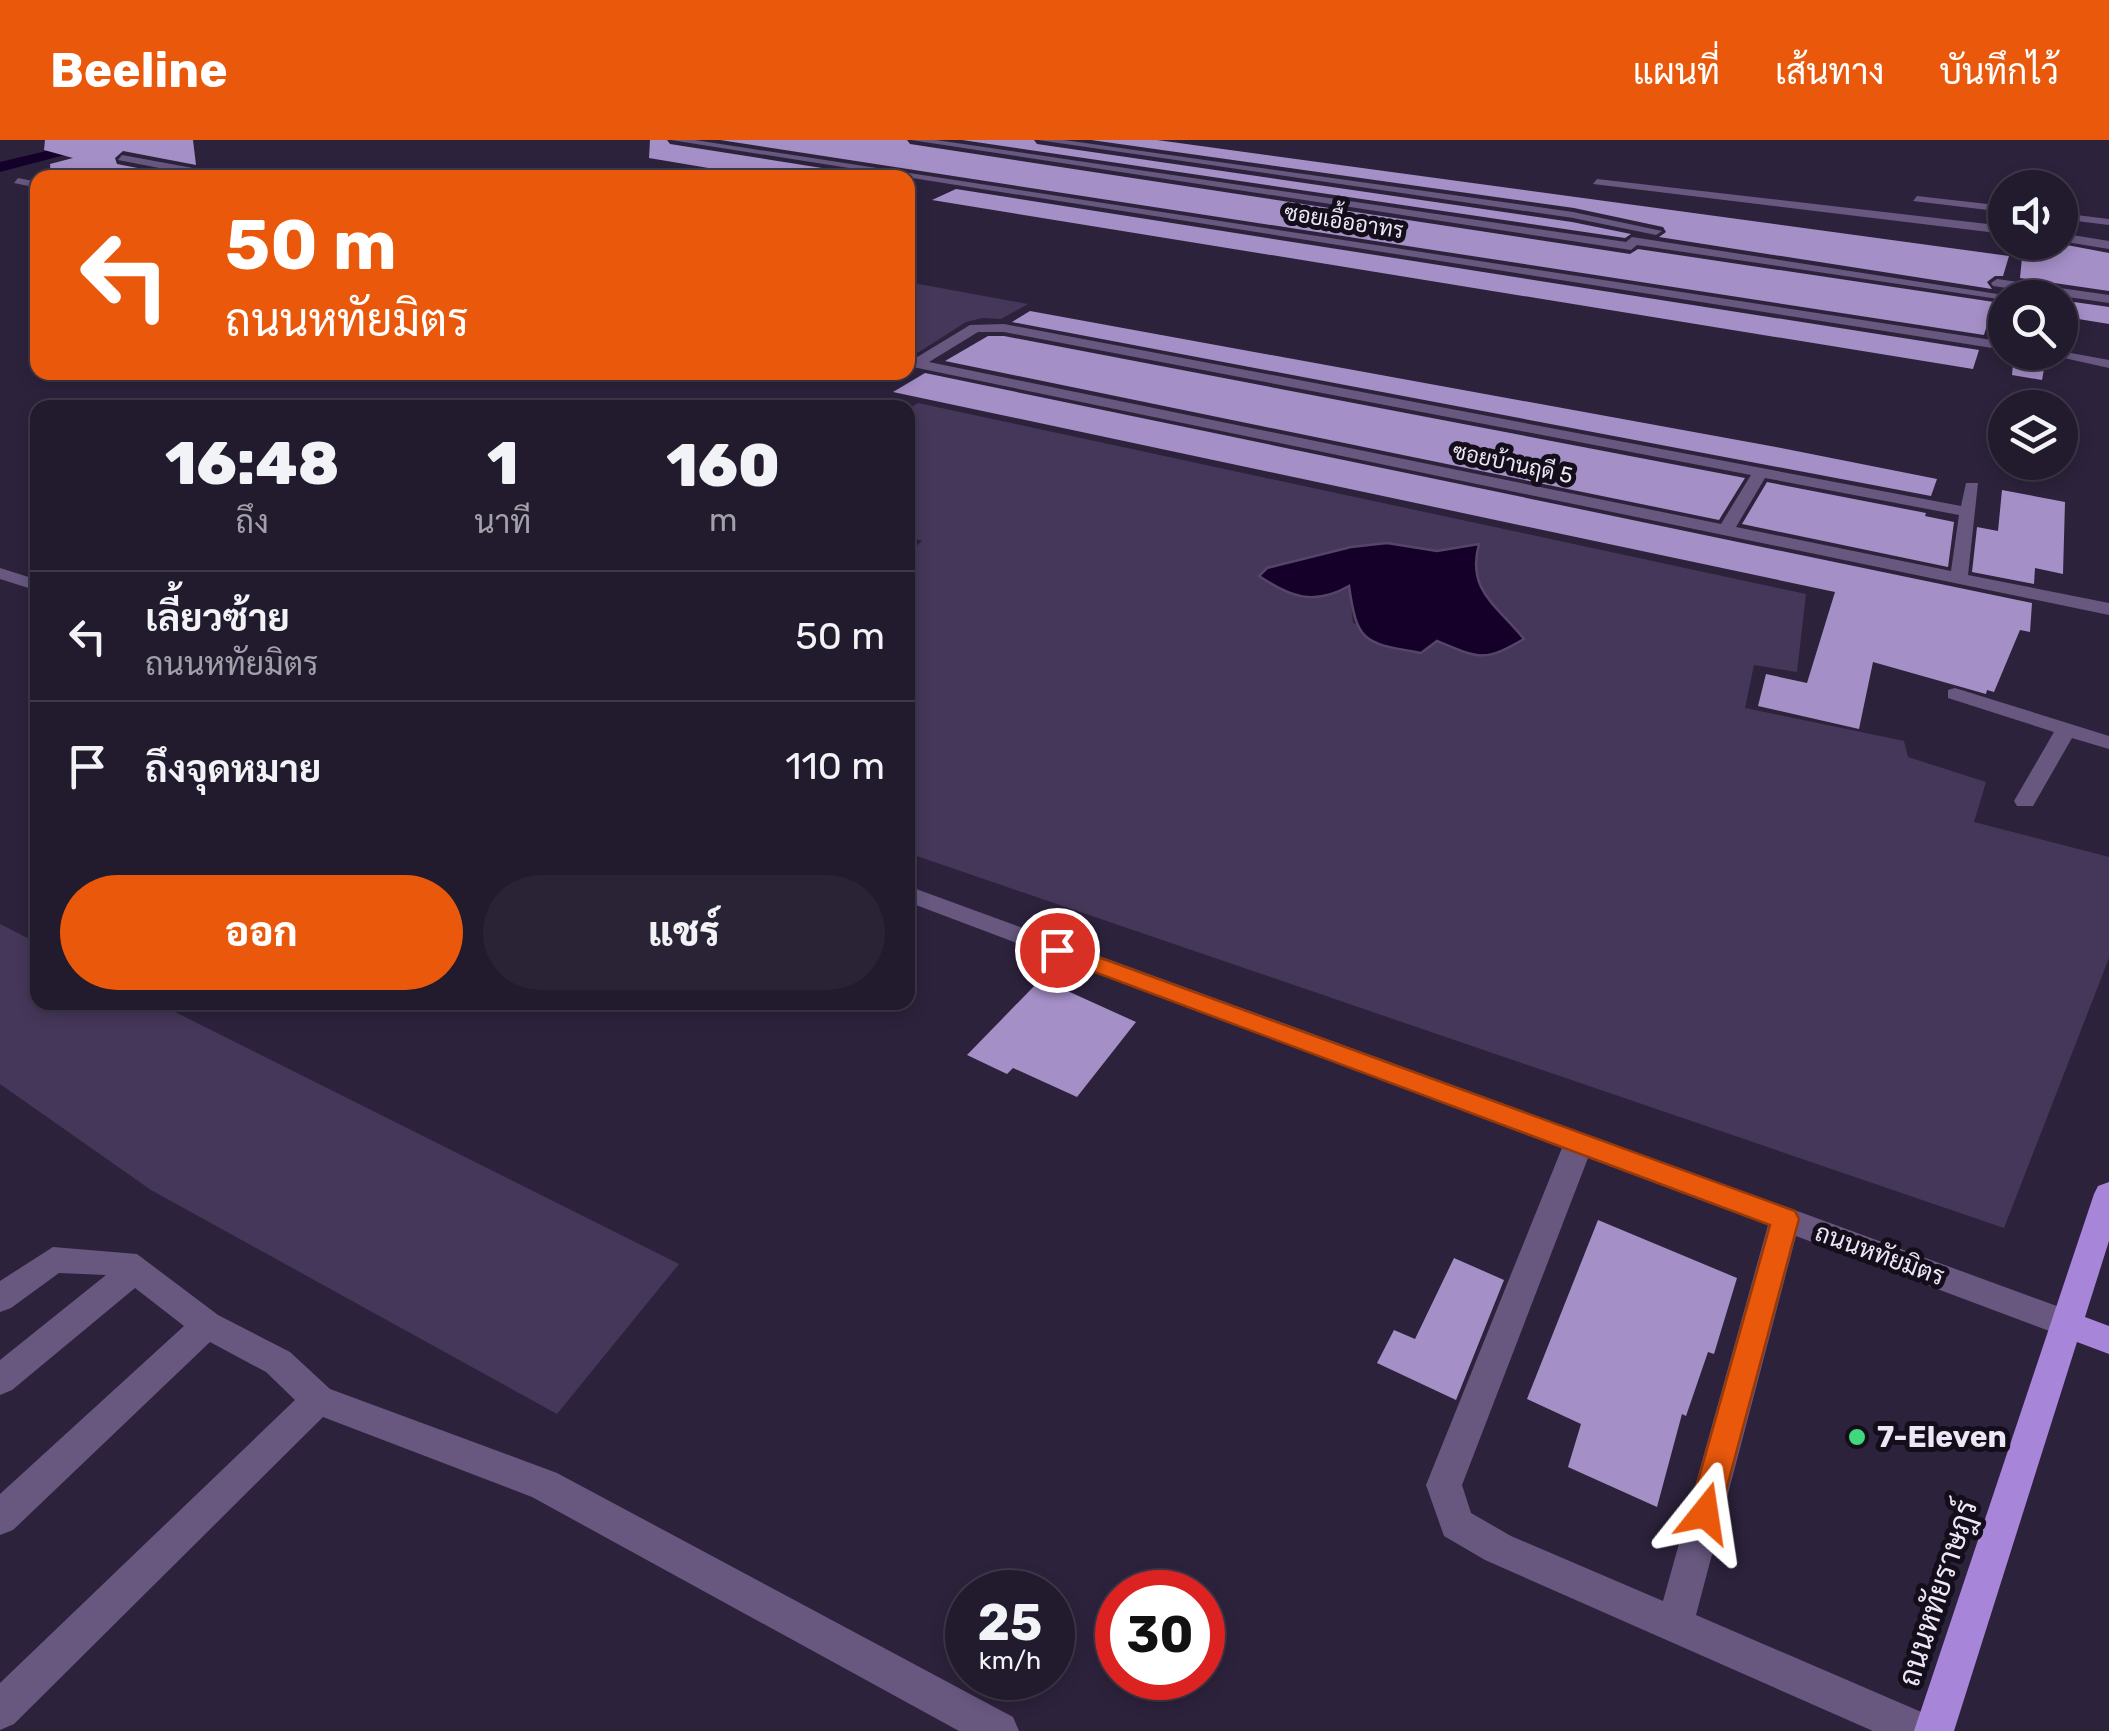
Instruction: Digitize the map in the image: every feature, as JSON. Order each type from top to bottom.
[{"type":"main road","name":"ถนนหทัยราษฎร์","points":[[1934,1731],[2109,1194]]},
{"type":"main road","points":[[2065,1322],[2109,1340]]},
{"type":"street","name":"ซอยเอื้ออาทร","points":[[676,140],[870,170]]},
{"type":"street","points":[[916,140],[1630,246],[1632,241],[1686,244],[1934,280],[2109,299]]},
{"type":"street","points":[[978,148],[998,140]]},
{"type":"street","points":[[1043,140],[1573,215],[1686,244]]},
{"type":"street","points":[[122,158],[190,170]]},
{"type":"street","name":"ซอยเอื้ออาทร","points":[[915,177],[1988,343]]},
{"type":"street","points":[[18,181],[30,183]]},
{"type":"street","points":[[1597,182],[1988,228]]},
{"type":"street","points":[[1917,199],[1988,208]]},
{"type":"street","points":[[2078,218],[2109,222]]},
{"type":"street","points":[[2078,240],[2109,245]]},
{"type":"street","points":[[1934,280],[1988,292]]},
{"type":"street","points":[[2078,307],[2109,311]]},
{"type":"street","points":[[915,361],[975,328],[1004,328],[1968,512]]},
{"type":"street","points":[[2078,358],[2109,364]]},
{"type":"street","name":"ซอยบ้านฤดี 5","points":[[915,364],[2109,608]]},
{"type":"street","points":[[1726,530],[1761,472]]},
{"type":"street","points":[[1959,577],[1972,488]]},
{"type":"street","points":[[0,573],[30,583]]},
{"type":"street","points":[[1955,694],[2109,743]]},
{"type":"street","points":[[2024,800],[2066,729]]},
{"type":"street","name":"ถนนหทัยมิตร","points":[[915,897],[2065,1322]]},
{"type":"street","points":[[1580,1143],[1444,1485],[1457,1524],[1498,1548],[1919,1731]]},
{"type":"street","points":[[1675,1624],[1786,1219]]},
{"type":"street","points":[[0,1299],[52,1260],[126,1263],[207,1324],[278,1362],[318,1400],[544,1486],[999,1731]]},
{"type":"street","points":[[0,1380],[134,1270]]},
{"type":"street","points":[[0,1518],[207,1324]]},
{"type":"street","points":[[0,1710],[318,1400]]},
{"type":"shaded area","points":[[915,283],[1028,304],[1001,319],[966,322],[915,352]]},
{"type":"shaded area","points":[[918,403],[1806,594],[1797,672],[1754,665],[1745,708],[1904,741],[1908,757],[1986,782],[1974,822],[2109,857],[2109,958],[2004,1228],[915,855],[915,547],[922,541],[915,539]],"holes":[[[1387,543],[1437,551],[1478,544],[1477,576],[1481,587],[1524,639],[1466,653],[1437,641],[1353,623],[1349,585],[1313,557]]]},
{"type":"shaded area","points":[[1387,543],[1437,551],[1479,544],[1476,560],[1481,586],[1524,639],[1500,652],[1482,655],[1437,641],[1421,653],[1387,646],[1367,638],[1361,630],[1349,586],[1325,596],[1302,596],[1259,576],[1267,568],[1351,547]]},
{"type":"shaded area","points":[[0,924],[30,939],[30,1010],[171,1010],[679,1264],[557,1414],[151,1190],[0,1084]]},
{"type":"building","points":[[45,140],[193,140],[196,165],[123,151],[115,158],[117,164],[148,170],[50,170],[50,164],[73,158],[44,150]]},
{"type":"building","points":[[650,140],[667,140],[670,144],[834,170],[720,170],[649,158]]},
{"type":"building","points":[[720,140],[907,140],[910,144],[1630,254],[1638,249],[1988,301],[1988,322],[1984,335]]},
{"type":"building","points":[[962,140],[1034,140],[1037,144],[1572,222],[1631,234],[1625,238]]},
{"type":"building","points":[[1091,140],[1157,140],[1988,253],[1988,260],[2008,260],[2003,276],[1988,280],[1988,288],[1659,237],[1666,232],[1663,227],[1574,208]]},
{"type":"building","points":[[956,189],[1979,350],[1973,369],[932,200]]},
{"type":"building","points":[[2078,247],[2109,253],[2109,291],[2078,286],[2078,280],[2020,278],[2022,260],[2078,260]]},
{"type":"building","points":[[2078,303],[2109,307],[2109,324],[2078,319]]},
{"type":"building","points":[[1030,311],[1937,479],[1931,496],[1012,322]]},
{"type":"building","points":[[988,336],[1745,478],[1719,520],[945,361]]},
{"type":"building","points":[[2012,370],[2044,370],[2042,380],[2012,375]]},
{"type":"building","points":[[925,373],[2032,603],[2030,632],[2020,630],[1994,692],[1987,690],[1986,694],[1873,662],[1859,729],[1758,706],[1766,674],[1807,683],[1835,592],[893,392]]},
{"type":"building","points":[[1767,482],[1954,522],[1948,567],[1742,524]]},
{"type":"building","points":[[2002,490],[2065,502],[2063,574],[2035,568],[2034,584],[1972,572],[1977,527],[1998,531]]},
{"type":"building","points":[[1041,979],[1136,1022],[1077,1097],[1013,1068],[1007,1074],[967,1055]]},
{"type":"building","points":[[1598,1220],[1737,1278],[1714,1354],[1708,1352],[1686,1416],[1682,1414],[1657,1507],[1568,1467],[1581,1424],[1527,1399]]},
{"type":"building","points":[[1454,1258],[1504,1280],[1456,1400],[1377,1363],[1394,1330],[1415,1339]]},
{"type":"waterway","points":[[0,167],[114,140]]},
{"type":"place","name":"7-Eleven","points":[[1857,1437]]},
{"type":"route","points":[[1057,950],[1786,1219],[1705,1513]]}]
